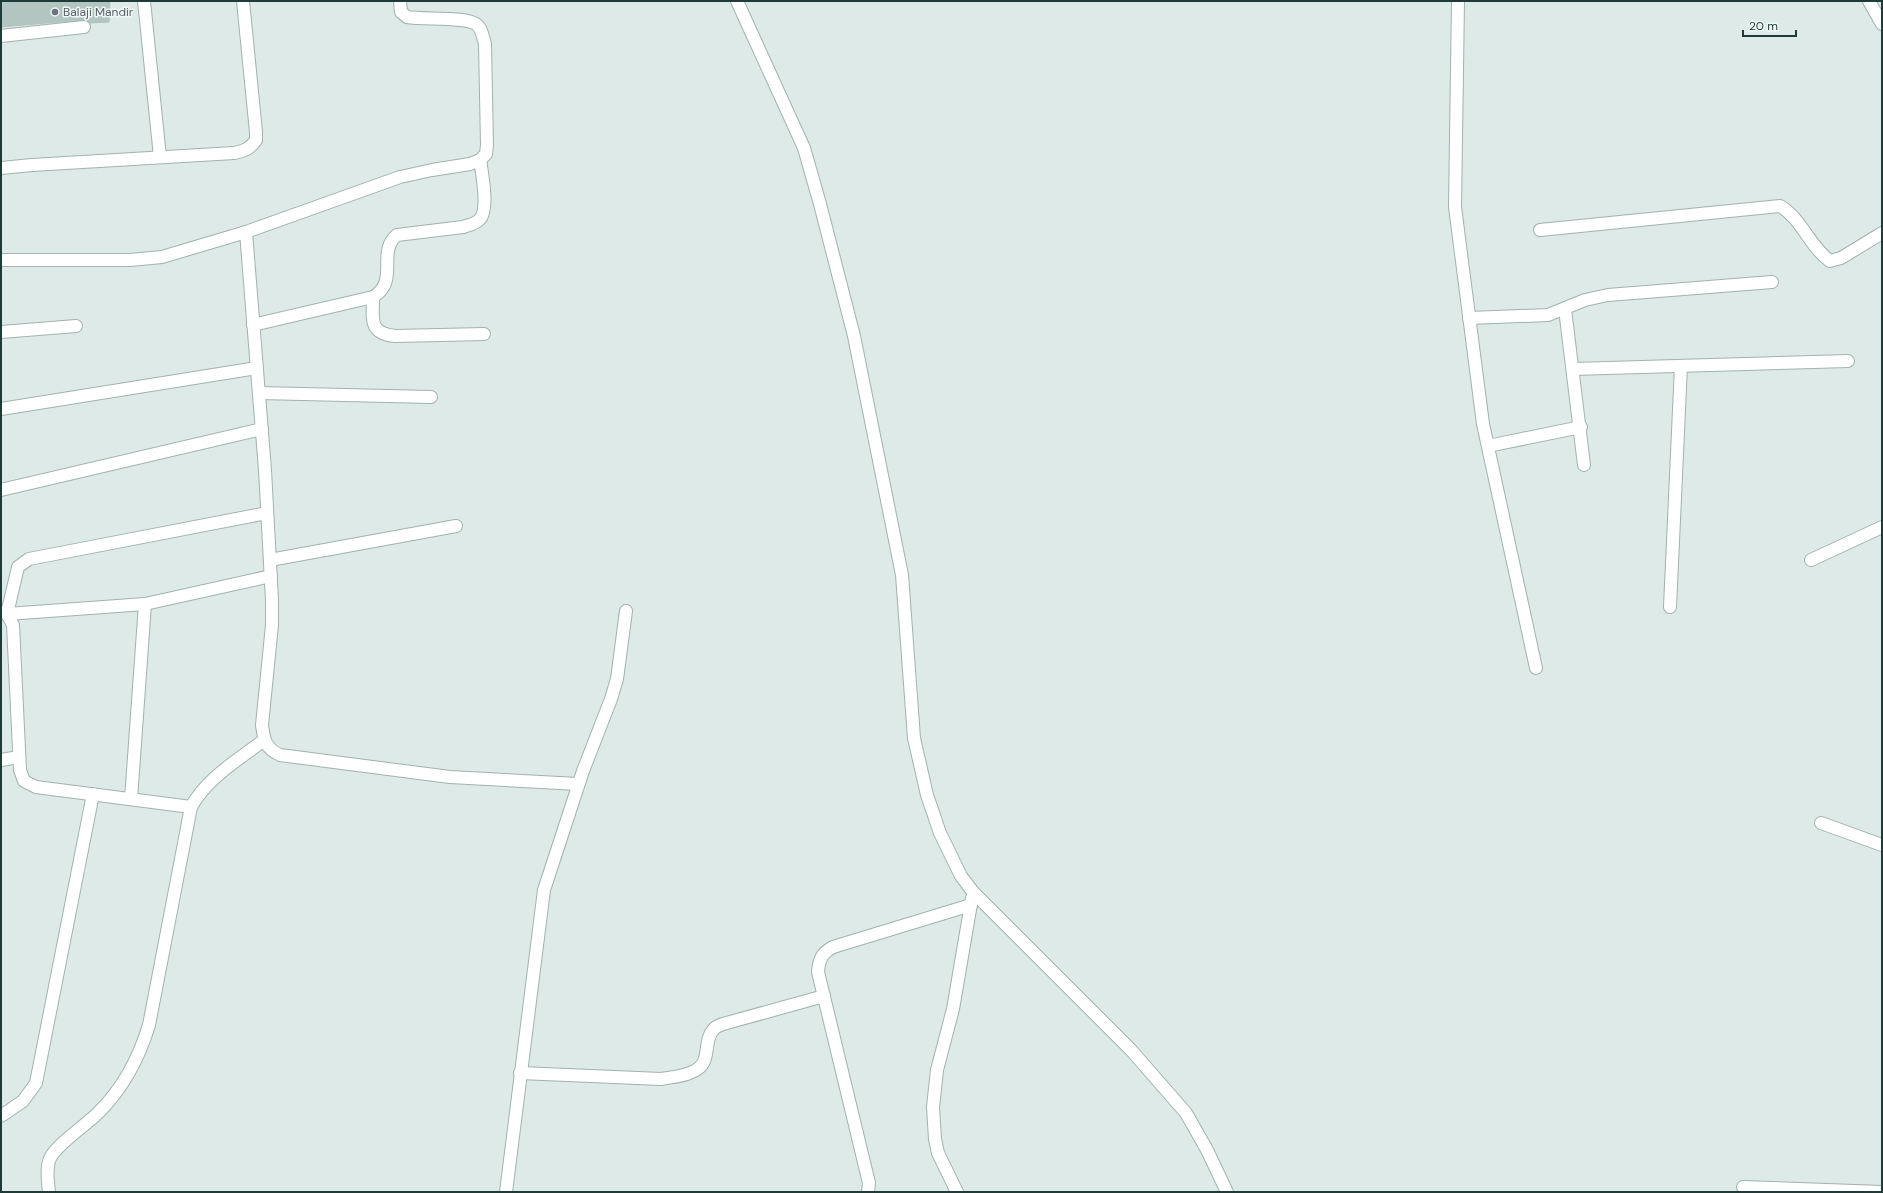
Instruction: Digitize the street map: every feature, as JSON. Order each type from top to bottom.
[{"type":"street","points":[[144,1],[160,157]]},
{"type":"street","points":[[1,168],[243,152],[251,147],[256,140],[243,1]]},
{"type":"street","points":[[1,260],[130,260],[162,257],[246,232],[400,177],[470,164],[480,160],[486,154],[487,145],[485,44],[481,32],[476,25],[463,21],[407,17],[402,12],[400,1]]},
{"type":"street","points":[[737,1],[804,148],[854,336],[902,575],[914,738],[927,795],[940,833],[961,876],[973,892],[1131,1050],[1186,1113],[1207,1150],[1227,1192]]},
{"type":"street","points":[[1458,1],[1455,207],[1483,424],[1536,668]]},
{"type":"street","points":[[1869,1],[1882,24]]},
{"type":"street","points":[[1,36],[84,27]]},
{"type":"street","points":[[253,325],[373,297],[380,293],[386,284],[389,245],[397,235],[463,227],[474,224],[480,219],[485,210],[480,160]]},
{"type":"street","points":[[1540,230],[1780,206],[1796,218],[1821,254],[1830,261],[1841,258],[1882,233]]},
{"type":"street","points":[[246,232],[262,429],[271,576],[272,625],[262,725],[264,740],[271,751],[280,755],[444,776],[578,784]]},
{"type":"street","points":[[1469,318],[1548,315],[1594,297],[1608,294],[1772,282]]},
{"type":"street","points":[[373,297],[373,323],[377,330],[383,335],[484,334]]},
{"type":"street","points":[[1566,308],[1581,427],[1584,466]]},
{"type":"street","points":[[1,332],[76,326]]},
{"type":"street","points":[[1573,369],[1848,361]]},
{"type":"street","points":[[1670,607],[1681,366]]},
{"type":"street","points":[[1,409],[257,368]]},
{"type":"street","points":[[259,394],[431,397]]},
{"type":"street","points":[[1488,446],[1581,427]]},
{"type":"street","points":[[1,490],[262,429]]},
{"type":"street","points":[[4,612],[18,567],[29,560],[267,512]]},
{"type":"street","points":[[270,560],[354,543],[456,526]]},
{"type":"street","points":[[1811,560],[1882,527]]},
{"type":"street","points":[[4,612],[145,604],[271,576]]},
{"type":"street","points":[[130,799],[145,604]]},
{"type":"street","points":[[506,1192],[544,890],[578,784],[611,699],[617,679],[626,611]]},
{"type":"street","points":[[4,612],[13,625],[15,641],[19,757],[20,770],[24,781],[36,787],[191,807]]},
{"type":"street","points":[[49,1192],[49,1160],[56,1150],[99,1113],[134,1067],[142,1049],[149,1025],[191,807],[197,796],[208,783],[264,740]]},
{"type":"street","points":[[1,760],[19,757]]},
{"type":"street","points":[[1,1116],[23,1101],[36,1083],[93,794]]},
{"type":"street","points":[[1821,823],[1882,845]]},
{"type":"street","points":[[957,1192],[938,1153],[935,1138],[934,1107],[937,1070],[953,1009],[973,892]]},
{"type":"street","points":[[868,1192],[869,1183],[818,972],[819,961],[824,952],[833,946],[970,905]]},
{"type":"street","points":[[520,1073],[661,1079],[681,1076],[693,1072],[700,1067],[706,1058],[709,1036],[713,1029],[723,1024],[824,996]]},
{"type":"street","points":[[1743,1187],[1882,1192]]},
{"type":"building","name":"Balaji Mandir","points":[[1,1],[110,1],[109,22],[90,23],[83,20],[1,27]]},
{"type":"place","name":"Balaji Mandir","points":[[55,12]]}]
